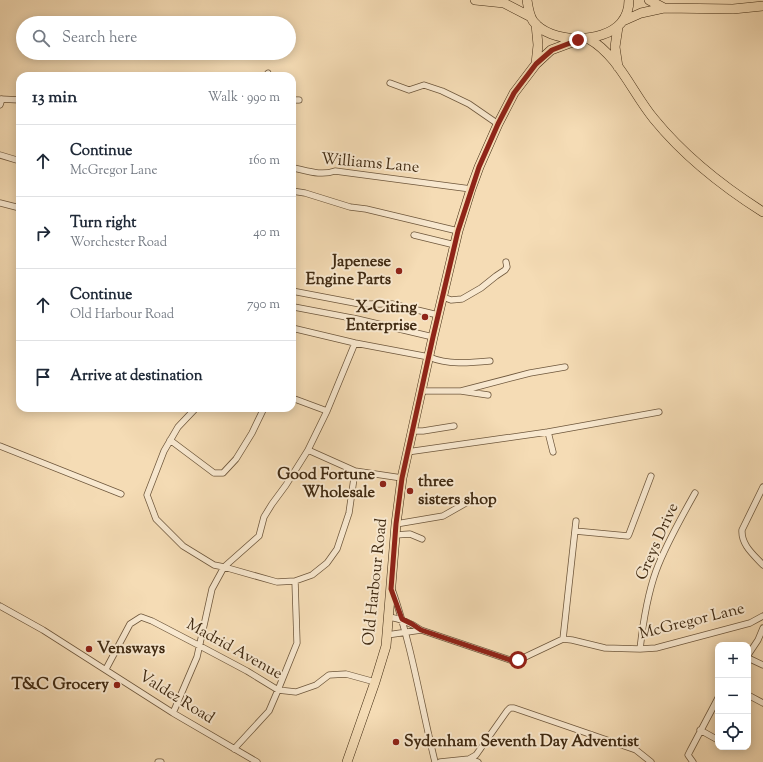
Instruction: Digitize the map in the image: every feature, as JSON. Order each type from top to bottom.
[{"type":"main road","points":[[474,0],[486,0],[510,5],[548,32],[578,40],[589,39],[606,33],[641,13],[664,8],[733,9],[763,6]]},
{"type":"main road","points":[[527,0],[534,21],[538,45],[536,64]]},
{"type":"main road","points":[[619,68],[615,47],[620,24],[629,0]]},
{"type":"main road","points":[[649,0],[664,8]]},
{"type":"main road","points":[[589,39],[603,49],[619,68],[652,118],[668,136],[695,162],[721,183],[763,212]]},
{"type":"main road","name":"Old Harbour Road","points":[[347,762],[376,682],[383,657],[389,617],[396,524],[402,478],[428,357],[458,231],[471,189],[498,124],[514,93],[536,64],[557,47],[578,40]]},
{"type":"street","points":[[390,83],[409,90],[424,85],[442,91],[469,104],[498,124]]},
{"type":"street","points":[[1,101],[16,100]]},
{"type":"street","points":[[0,155],[16,160]]},
{"type":"street","name":"Williams Lane","points":[[296,168],[327,174],[335,171],[471,189]]},
{"type":"street","points":[[296,192],[350,207],[366,209],[458,231]]},
{"type":"street","points":[[0,203],[16,207]]},
{"type":"street","points":[[414,234],[455,245]]},
{"type":"street","points":[[443,297],[452,300],[462,299],[481,288],[505,270],[507,267],[506,262]]},
{"type":"street","points":[[296,292],[360,304],[392,304],[438,315]]},
{"type":"street","points":[[296,307],[357,319],[433,337]]},
{"type":"street","points":[[296,329],[355,343],[428,357],[438,361],[464,363],[490,361]]},
{"type":"street","points":[[173,713],[197,657],[212,589],[224,567],[260,536],[264,517],[308,450],[327,411],[355,343]]},
{"type":"street","points":[[461,391],[530,373],[565,367]]},
{"type":"street","points":[[421,391],[461,391],[488,395]]},
{"type":"street","points":[[296,399],[327,411]]},
{"type":"street","points":[[192,412],[178,427],[164,451],[147,495],[156,519],[183,546],[214,565],[277,582],[295,581],[312,575],[327,563],[337,549],[349,513],[355,471]]},
{"type":"street","points":[[170,440],[214,473],[222,473],[236,459],[252,433],[262,412]]},
{"type":"street","points":[[408,452],[548,432],[659,412]]},
{"type":"street","points":[[412,431],[423,431],[454,426]]},
{"type":"street","points":[[548,432],[553,452]]},
{"type":"street","points":[[0,446],[122,494]]},
{"type":"street","points":[[308,450],[355,471],[402,478]]},
{"type":"street","points":[[575,531],[628,536],[651,476]]},
{"type":"street","points":[[763,487],[742,530],[742,537],[743,542],[763,566]]},
{"type":"street","name":"Greys Drive","points":[[640,650],[645,610],[656,570],[674,531],[695,493]]},
{"type":"street","points":[[396,524],[443,516],[473,499]]},
{"type":"street","points":[[389,617],[402,619],[421,630],[510,660],[518,660],[563,639],[576,521]]},
{"type":"street","points":[[395,535],[410,534],[422,539]]},
{"type":"street","points":[[234,749],[269,711],[297,643],[295,581]]},
{"type":"street","points":[[391,589],[406,632],[422,712],[435,762]]},
{"type":"street","name":"Valdez Road","points":[[0,606],[43,630],[173,713],[257,762]]},
{"type":"street","name":"McGregor Lane","points":[[563,639],[605,648],[640,650],[656,648],[724,631],[750,623],[763,616]]},
{"type":"street","name":"Madrid Avenue","points":[[106,669],[130,624],[141,618],[152,620],[247,671],[278,690],[296,692],[316,685],[329,674],[346,674],[376,682]]},
{"type":"street","points":[[751,652],[763,628]]},
{"type":"street","points":[[387,635],[421,630]]},
{"type":"street","points":[[751,659],[763,665]]},
{"type":"street","points":[[751,697],[763,703]]},
{"type":"street","points":[[440,762],[469,759],[476,755],[510,708],[514,708],[636,750],[651,762]]},
{"type":"street","points":[[693,762],[688,755],[700,730],[715,708]]},
{"type":"street","points":[[700,730],[715,738]]},
{"type":"street","points":[[469,759],[478,762]]},
{"type":"place","name":"Japenese Engine Parts","points":[[399,271]]},
{"type":"place","name":"X-Citing Enterprise","points":[[425,317]]},
{"type":"place","name":"Good Fortune Wholesale","points":[[383,484]]},
{"type":"place","name":"three sisters shop","points":[[410,491]]},
{"type":"place","name":"Vensways","points":[[89,649]]},
{"type":"place","name":"T&C Grocery","points":[[117,685]]},
{"type":"place","name":"Sydenham Seventh Day Adventist","points":[[396,742]]},
{"type":"route","points":[[518,660],[510,660],[421,630],[402,619],[391,589],[396,524],[402,478],[433,337],[458,231],[479,167],[498,124],[514,93],[536,64],[557,47],[578,40]]}]
